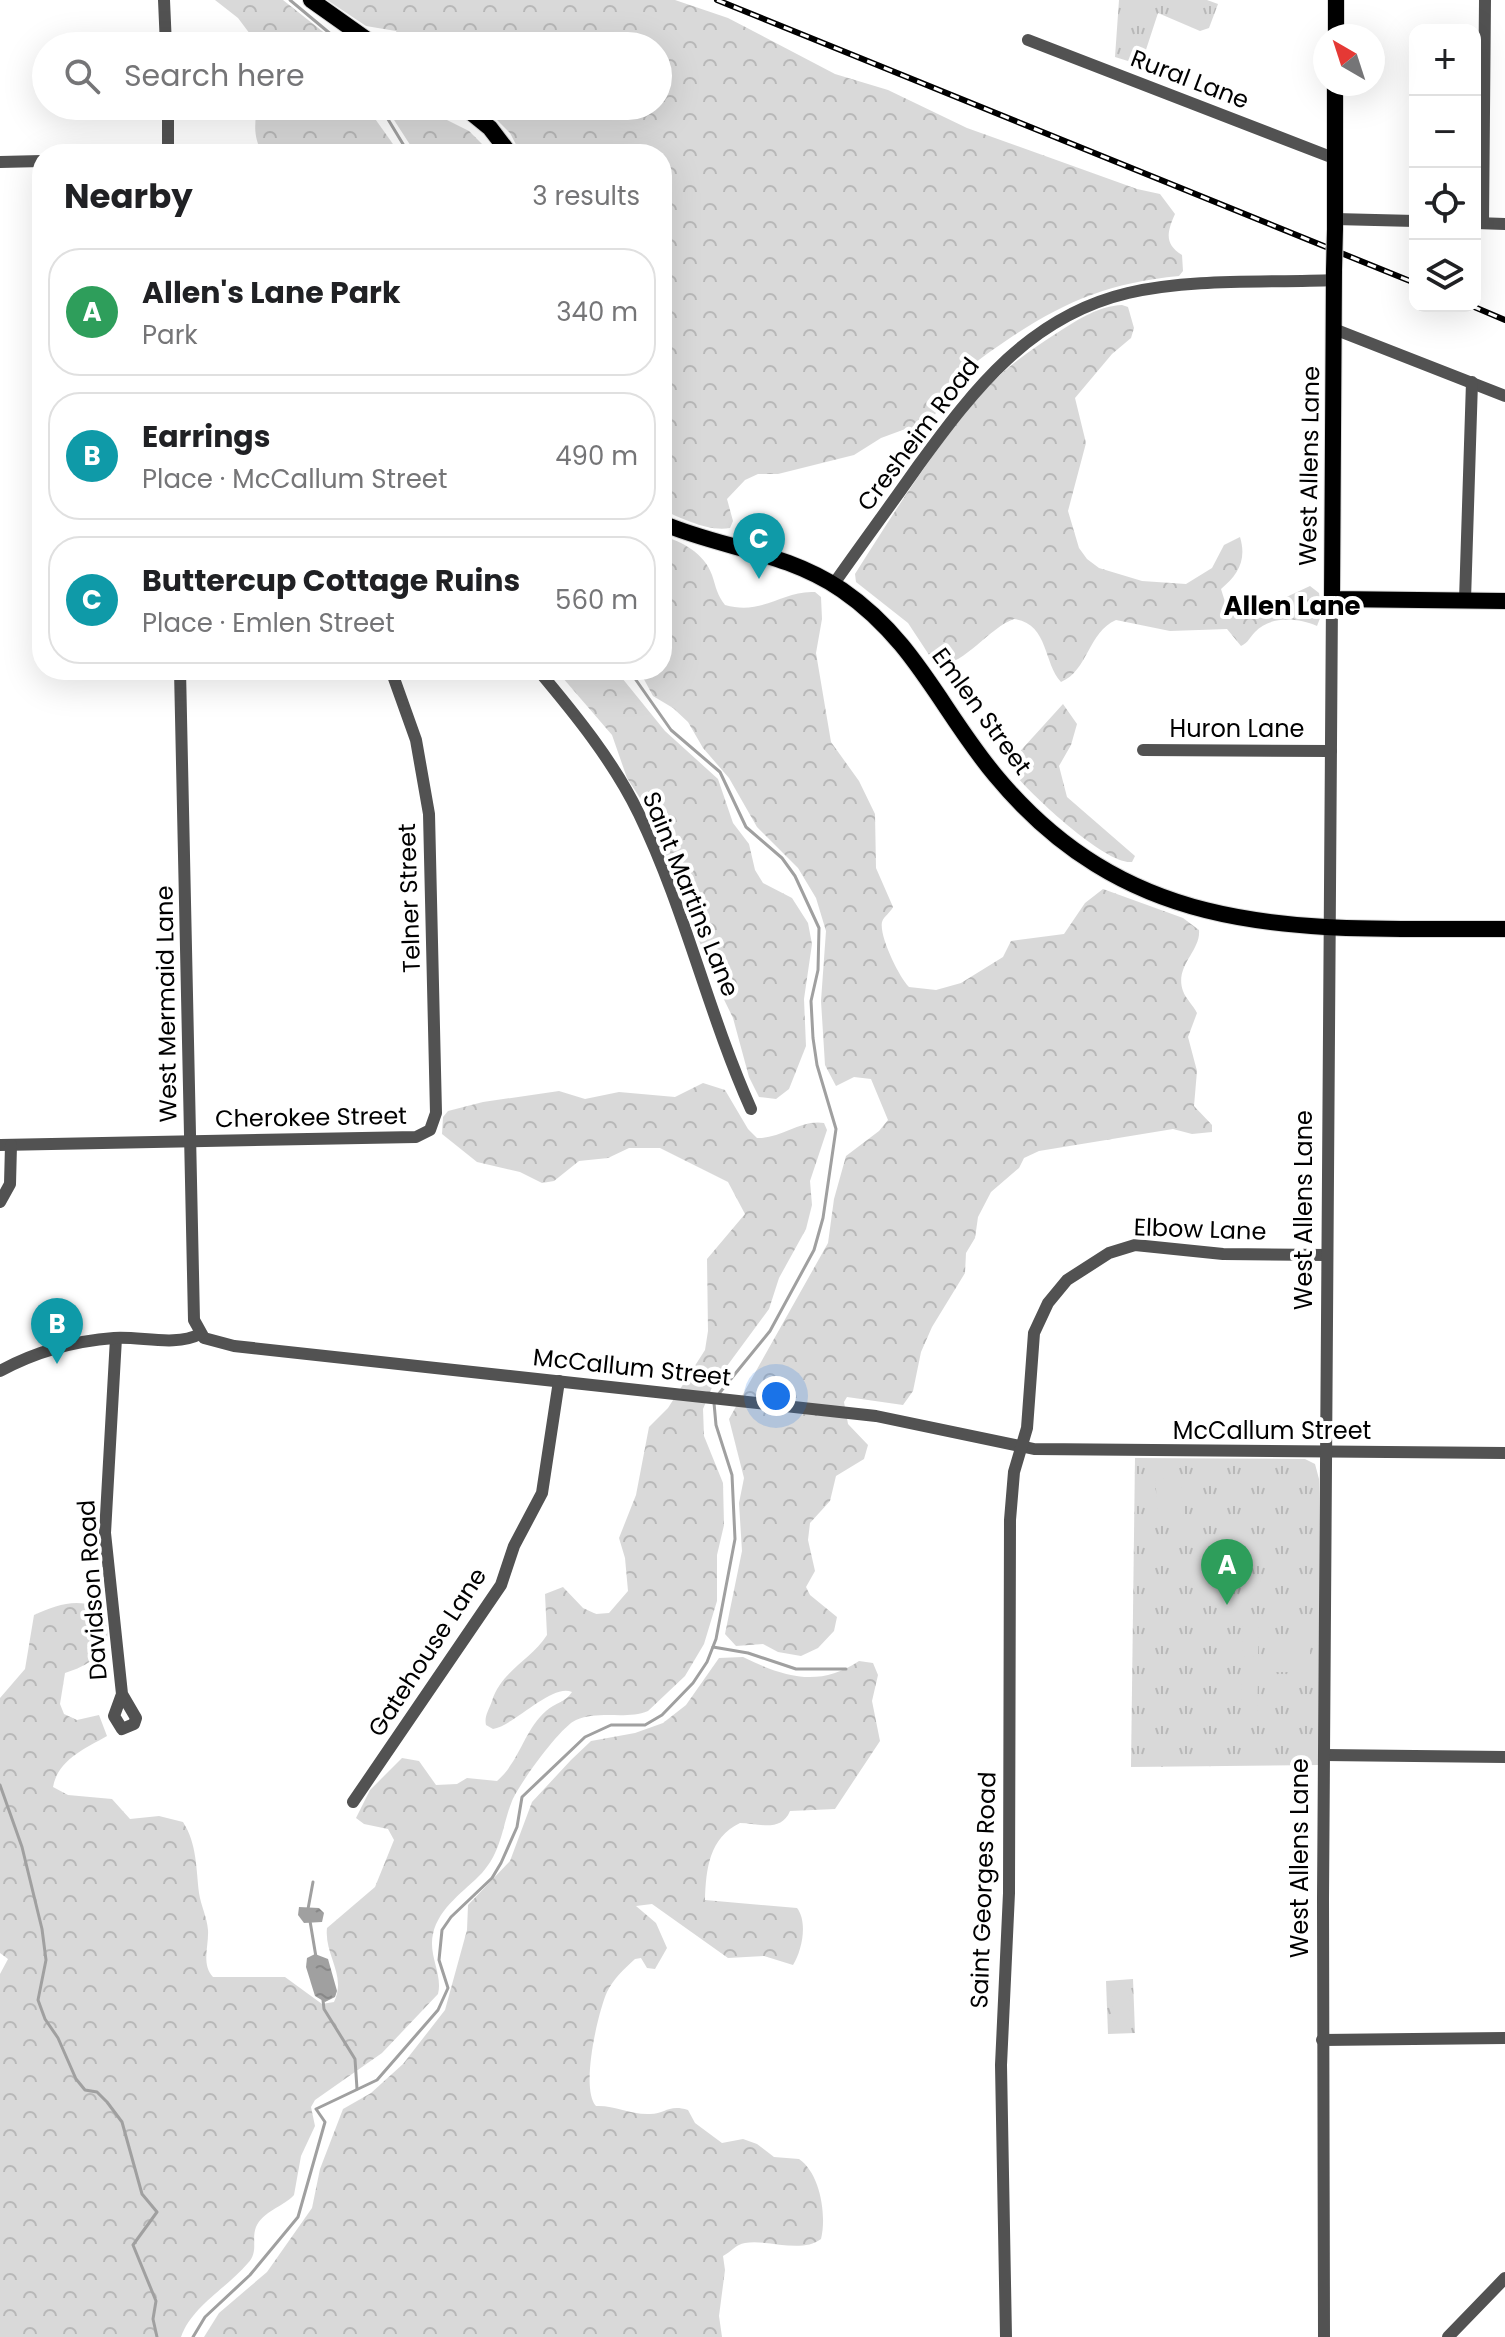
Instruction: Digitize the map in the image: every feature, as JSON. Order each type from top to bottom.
[{"type":"main road","points":[[311,0],[356,32]]},
{"type":"main road","points":[[1336,0],[1336,24]]},
{"type":"main road","name":"West Allens Lane","points":[[1332,599],[1335,96]]},
{"type":"main road","points":[[480,120],[502,144]]},
{"type":"main road","name":"Emlen Street","points":[[672,526],[766,553],[833,585],[867,610],[899,640],[930,678],[996,776],[1027,809],[1075,849],[1136,885],[1188,906],[1254,922],[1329,928],[1505,929]]},
{"type":"main road","points":[[1332,599],[1505,601]]},
{"type":"street","points":[[164,0],[165,32]]},
{"type":"street","points":[[1480,168],[1485,0]]},
{"type":"street","name":"Rural Lane","points":[[1028,40],[1336,159]]},
{"type":"street","points":[[168,120],[168,144]]},
{"type":"street","points":[[0,162],[32,161]]},
{"type":"street","points":[[1335,224],[1409,221]]},
{"type":"street","points":[[1481,223],[1505,224]]},
{"type":"street","name":"Cresheim Road","points":[[833,585],[970,395],[1010,354],[1054,323],[1136,292],[1334,275]]},
{"type":"street","points":[[1334,329],[1505,396]]},
{"type":"street","points":[[1465,600],[1472,382]]},
{"type":"street","name":"West Allens Lane","points":[[1324,2337],[1322,2040],[1332,599]]},
{"type":"street","name":"West Mermaid Lane","points":[[180,680],[194,1320],[200,1334]]},
{"type":"street","name":"Telner Street","points":[[395,680],[416,740],[429,814],[436,1113],[430,1130]]},
{"type":"street","name":"Saint Martins Lane","points":[[546,680],[575,715],[637,811],[678,906],[751,1109]]},
{"type":"street","name":"Huron Lane","points":[[1143,750],[1331,751]]},
{"type":"street","name":"Cherokee Street","points":[[6,1145],[416,1137],[430,1130]]},
{"type":"street","points":[[0,1202],[10,1184],[6,1145]]},
{"type":"street","name":"Elbow Lane","points":[[1023,1447],[1027,1428],[1031,1347],[1037,1323],[1059,1288],[1087,1266],[1116,1250],[1145,1244],[1223,1254],[1327,1255]]},
{"type":"street","name":"McCallum Street","points":[[0,1371],[59,1347],[116,1338],[187,1339],[200,1334],[215,1343],[234,1346],[876,1416],[1023,1447],[1067,1451],[1505,1453]]},
{"type":"street","name":"Davidson Road","points":[[116,1338],[105,1533],[122,1694]]},
{"type":"street","name":"Gatehouse Lane","points":[[353,1802],[501,1585],[514,1546],[542,1493],[559,1381]]},
{"type":"street","name":"Saint Georges Road","points":[[1006,2337],[1001,2065],[1009,1893],[1010,1520],[1014,1472],[1023,1447]]},
{"type":"street","points":[[1324,1755],[1505,1757]]},
{"type":"street","points":[[1322,2040],[1505,2038]]},
{"type":"street","points":[[1448,2337],[1505,2278]]},
{"type":"green space","points":[[215,0],[283,0],[323,32],[248,32],[238,18]]},
{"type":"green space","points":[[327,0],[675,0],[728,18],[835,74],[888,90],[967,128],[1137,189],[1160,194],[1175,214],[1169,237],[1172,246],[1182,255],[1183,271],[1179,276],[1131,283],[1068,304],[1007,340],[962,374],[946,392],[925,429],[908,428],[881,438],[854,455],[778,474],[758,474],[745,480],[727,499],[733,521],[730,528],[695,524],[672,514],[672,144],[516,144],[497,120],[672,120],[672,32],[396,32],[366,26]]},
{"type":"green space","points":[[1119,0],[1207,0],[1218,4],[1209,28],[1200,31],[1158,13],[1141,65],[1115,57]]},
{"type":"green space","points":[[256,120],[376,120],[393,144],[259,144]]},
{"type":"green space","points":[[394,120],[447,120],[469,131],[482,144],[410,144]]},
{"type":"green space","points":[[1122,305],[1128,307],[1134,328],[1131,338],[1112,354],[1075,398],[1086,443],[1068,511],[1079,548],[1099,568],[1142,581],[1186,584],[1212,568],[1224,545],[1240,537],[1240,566],[1221,589],[1226,605],[1244,607],[1280,600],[1310,586],[1319,593],[1322,613],[1317,626],[1293,620],[1269,623],[1241,646],[1227,629],[1170,631],[1116,620],[1099,633],[1077,669],[1061,682],[1040,636],[1025,622],[1014,619],[955,661],[935,664],[908,623],[856,582],[855,574],[934,454],[995,380],[1022,357],[1074,322],[1097,311]]},
{"type":"green space","points":[[672,539],[685,545],[704,561],[725,605],[750,607],[803,592],[815,592],[821,597],[822,619],[816,653],[831,742],[859,781],[875,814],[876,868],[893,907],[883,920],[882,928],[891,956],[909,987],[936,990],[961,983],[1003,957],[1011,941],[1064,934],[1085,903],[1103,889],[1183,918],[1199,930],[1199,938],[1181,982],[1184,994],[1197,1013],[1188,1037],[1197,1071],[1194,1106],[1212,1125],[1212,1132],[1192,1134],[1173,1129],[1039,1151],[1024,1158],[1019,1168],[991,1192],[978,1217],[975,1238],[966,1253],[965,1273],[932,1327],[921,1352],[913,1391],[903,1405],[847,1397],[844,1402],[848,1424],[868,1445],[864,1459],[836,1476],[830,1501],[810,1523],[808,1540],[815,1571],[806,1587],[810,1595],[837,1617],[834,1631],[818,1648],[801,1656],[778,1652],[763,1644],[736,1646],[725,1634],[742,1551],[739,1503],[744,1478],[729,1419],[828,1243],[834,1199],[846,1156],[879,1131],[888,1120],[871,1079],[854,1077],[836,1086],[825,1065],[821,1001],[826,931],[816,898],[798,868],[757,827],[729,778],[703,748],[688,722],[653,696],[644,680],[672,680]]},
{"type":"green space","points":[[565,680],[624,680],[665,731],[718,779],[733,823],[749,844],[755,870],[763,883],[792,898],[808,923],[812,944],[804,999],[806,1046],[789,1089],[776,1099],[759,1097],[749,1077],[733,1018],[713,977],[651,815],[627,778],[612,735]]},
{"type":"green space","points":[[1063,704],[1077,724],[1071,745],[1059,766],[1067,797],[1135,856],[1132,862],[1120,860],[1089,842],[1016,776],[1013,759]]},
{"type":"green space","points":[[703,1083],[725,1090],[748,1129],[757,1138],[815,1123],[824,1123],[827,1130],[810,1181],[812,1205],[806,1229],[779,1278],[769,1309],[713,1385],[703,1409],[704,1436],[723,1483],[724,1525],[717,1555],[717,1601],[704,1644],[685,1676],[648,1711],[576,1720],[541,1756],[512,1801],[489,1865],[453,1900],[436,1924],[432,1942],[439,1980],[438,1994],[382,2053],[315,2100],[311,2107],[315,2126],[301,2156],[294,2195],[259,2222],[251,2259],[201,2307],[181,2337],[0,2337],[0,1974],[8,1959],[0,1953],[0,1698],[25,1669],[34,1615],[65,1604],[88,1604],[96,1606],[107,1630],[107,1640],[96,1657],[65,1673],[60,1704],[64,1714],[77,1720],[99,1715],[107,1736],[66,1762],[53,1787],[68,1795],[112,1799],[130,1819],[159,1816],[183,1822],[193,1848],[208,1930],[206,1961],[213,1977],[285,1977],[322,2004],[334,2002],[338,1983],[327,1928],[375,1887],[394,1840],[388,1829],[364,1824],[356,1818],[370,1790],[402,1758],[419,1761],[436,1785],[457,1784],[467,1778],[497,1781],[511,1764],[532,1727],[549,1708],[572,1692],[554,1693],[502,1726],[493,1729],[486,1725],[487,1713],[502,1682],[547,1635],[545,1594],[563,1587],[583,1608],[596,1614],[609,1613],[628,1591],[625,1558],[619,1538],[636,1495],[649,1427],[668,1408],[705,1350],[708,1331],[707,1259],[745,1214],[728,1182],[660,1148],[629,1148],[608,1158],[579,1161],[554,1181],[542,1183],[520,1172],[477,1162],[442,1134],[443,1117],[448,1111],[483,1102],[559,1091],[585,1099],[619,1092],[675,1097]]},
{"type":"green space","points":[[1135,1458],[1305,1459],[1315,1464],[1319,1479],[1319,1765],[1131,1767]]},
{"type":"green space","points":[[1181,1476],[1184,1518],[1159,1520],[1155,1479]]},
{"type":"green space","points":[[1243,1622],[1259,1622],[1258,1657],[1242,1656]]},
{"type":"green space","points":[[1273,1637],[1289,1637],[1289,1672],[1273,1672]]},
{"type":"green space","points":[[1294,1637],[1310,1637],[1310,1672],[1294,1672]]},
{"type":"green space","points":[[743,1657],[773,1670],[801,1677],[830,1675],[859,1661],[873,1663],[878,1675],[872,1701],[880,1741],[835,1809],[790,1811],[786,1818],[775,1824],[740,1823],[722,1837],[711,1856],[705,1900],[797,1908],[802,1921],[802,1936],[793,1965],[764,1956],[728,1958],[652,1904],[636,1906],[656,1923],[667,1948],[655,1969],[647,1968],[641,1958],[635,1959],[610,1987],[595,2032],[590,2084],[596,2106],[643,2114],[676,2108],[688,2110],[695,2123],[722,2143],[743,2139],[757,2144],[774,2157],[799,2159],[817,2184],[823,2218],[821,2239],[794,2246],[745,2243],[723,2256],[725,2270],[719,2316],[722,2337],[204,2337],[219,2313],[267,2272],[312,2208],[320,2169],[343,2109],[371,2093],[403,2064],[445,2010],[467,1930],[468,1905],[510,1861],[532,1802],[591,1741],[635,1733],[663,1723],[686,1705],[719,1658]]},
{"type":"green space","points":[[1242,1680],[1258,1680],[1257,1715],[1241,1715]]},
{"type":"green space","points":[[1133,1979],[1135,2033],[1108,2034],[1106,1981]]},
{"type":"green space","points":[[1112,1991],[1129,1991],[1130,2025],[1113,2026]]},
{"type":"water","points":[[299,1907],[319,1908],[324,1913],[322,1922],[304,1923],[298,1915]]},
{"type":"water","points":[[315,1954],[328,1959],[337,1991],[335,1997],[325,2002],[315,1996],[306,1967],[307,1958]]},
{"type":"waterway","points":[[290,0],[328,32]]},
{"type":"waterway","points":[[388,120],[403,144]]},
{"type":"waterway","points":[[636,680],[671,730],[720,772],[746,827],[782,858],[795,876],[819,928],[818,970],[811,1001],[813,1038],[817,1065],[836,1129],[823,1218],[814,1250],[770,1331],[717,1396]]},
{"type":"waterway","points":[[193,2337],[205,2317],[250,2275],[298,2217],[325,2122],[316,2109],[377,2080],[438,2010],[448,1988],[439,1960],[442,1930],[451,1917],[492,1878],[517,1827],[522,1797],[585,1737],[611,1725],[645,1725],[662,1715],[693,1683],[707,1662],[716,1639],[735,1539],[732,1475],[716,1425],[714,1403]]},
{"type":"waterway","points":[[713,1647],[748,1653],[796,1669],[846,1669]]},
{"type":"waterway","points":[[0,1785],[22,1847],[42,1929],[46,1960],[38,2000],[76,2079],[85,2090],[97,2092],[122,2122],[142,2194],[157,2212],[133,2245],[156,2301],[153,2319],[157,2337]]},
{"type":"waterway","points":[[308,1909],[313,1882]]},
{"type":"waterway","points":[[310,1921],[316,1957]]},
{"type":"waterway","points":[[323,2000],[324,2009],[355,2059],[357,2089]]},
{"type":"railway","points":[[717,0],[1409,281]]},
{"type":"railway","points":[[1481,310],[1505,320]]},
{"type":"place","name":"Buttercup Cottage Ruins","points":[[759,579]]},
{"type":"place","name":"Earrings","points":[[57,1364]]},
{"type":"place","name":"Allen's Lane Park","points":[[1227,1605]]},
{"type":"district","name":"Allen Lane","points":[[1292,606]]}]
